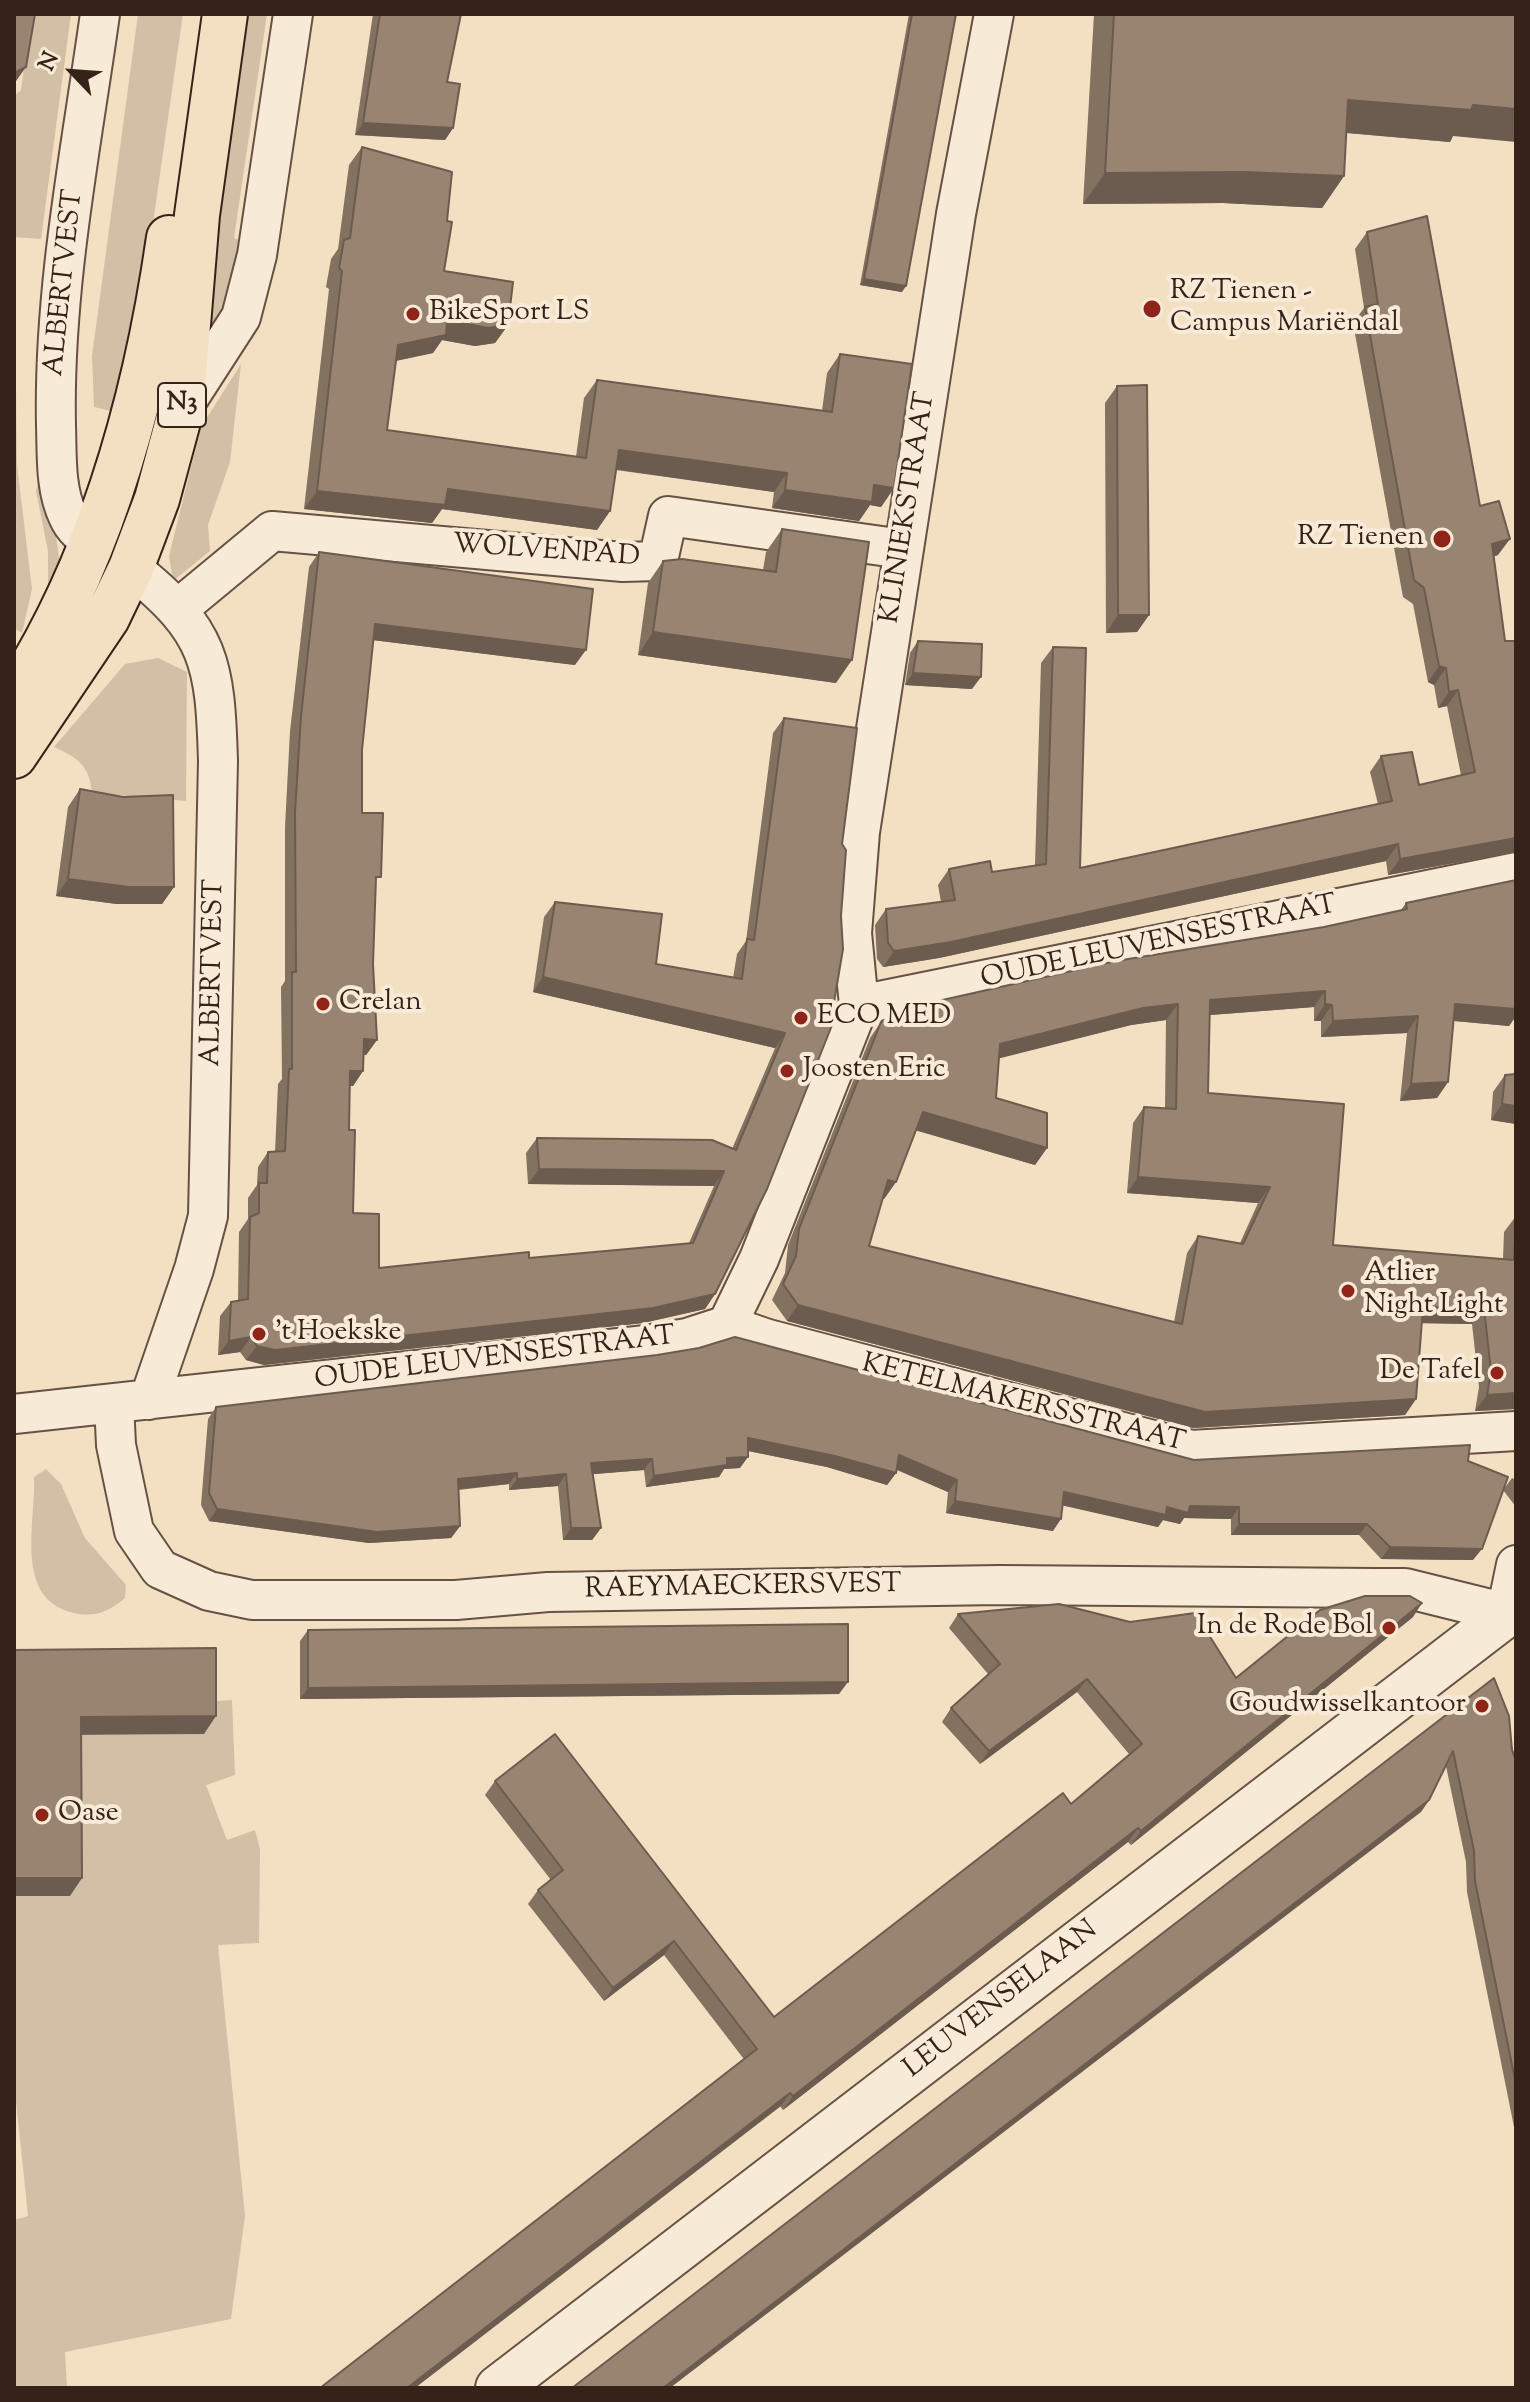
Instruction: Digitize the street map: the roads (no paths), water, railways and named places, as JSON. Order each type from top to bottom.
[{"type":"main road","name":"N3","points":[[14,696],[60,616],[93,542],[140,391],[159,308],[201,14]]},
{"type":"main road","name":"N3","points":[[14,756],[107,618],[131,568],[157,499],[181,410],[197,215],[225,14]]},
{"type":"street","name":"ALBERTVEST","points":[[93,542],[80,534],[68,517],[61,492],[55,365],[58,314],[100,14]]},
{"type":"street","points":[[181,410],[241,317],[257,255],[293,14]]},
{"type":"street","name":"KLINIEKSTRAAT","points":[[859,1005],[852,933],[860,832],[964,171],[994,14]]},
{"type":"street","name":"WOLVENPAD","points":[[179,608],[272,531],[623,562],[658,561],[668,516],[903,549]]},
{"type":"street","name":"ALBERTVEST","points":[[131,568],[179,608],[210,666],[216,694],[212,1118],[208,1216],[194,1269],[131,1401]]},
{"type":"street","name":"OUDE LEUVENSESTRAAT","points":[[859,1005],[1516,872]]},
{"type":"street","points":[[727,1325],[759,1259],[859,1005]]},
{"type":"street","name":"OUDE LEUVENSESTRAAT","points":[[14,1414],[646,1345],[687,1338],[727,1325]]},
{"type":"street","name":"KETELMAKERSSTRAAT","points":[[727,1325],[768,1339],[1191,1450],[1516,1431]]},
{"type":"street","name":"RAEYMAECKERSVEST","points":[[131,1401],[116,1445],[134,1531],[160,1569],[209,1591],[252,1600],[456,1600],[548,1592],[1000,1585],[1405,1588],[1513,1618]]},
{"type":"street","points":[[1513,1618],[1516,1565]]},
{"type":"street","name":"LEUVENSELAAN","points":[[498,2388],[1513,1618]]},
{"type":"place","name":"RZ Tienen - Campus Mariëndal","points":[[1152,309]]},
{"type":"place","name":"BikeSport LS","points":[[413,314]]},
{"type":"place","name":"RZ Tienen","points":[[1442,539]]},
{"type":"place","name":"Crelan","points":[[323,1004]]},
{"type":"place","name":"ECO MED","points":[[801,1018]]},
{"type":"place","name":"Joosten Eric","points":[[787,1071]]},
{"type":"place","name":"Atlier Night Light","points":[[1348,1291]]},
{"type":"place","name":"'t Hoekske","points":[[259,1334]]},
{"type":"place","name":"De Tafel","points":[[1497,1373]]},
{"type":"place","name":"In de Rode Bol","points":[[1389,1628]]},
{"type":"place","name":"Goudwisselkantoor","points":[[1482,1706]]},
{"type":"place","name":"Oase","points":[[42,1815]]}]
